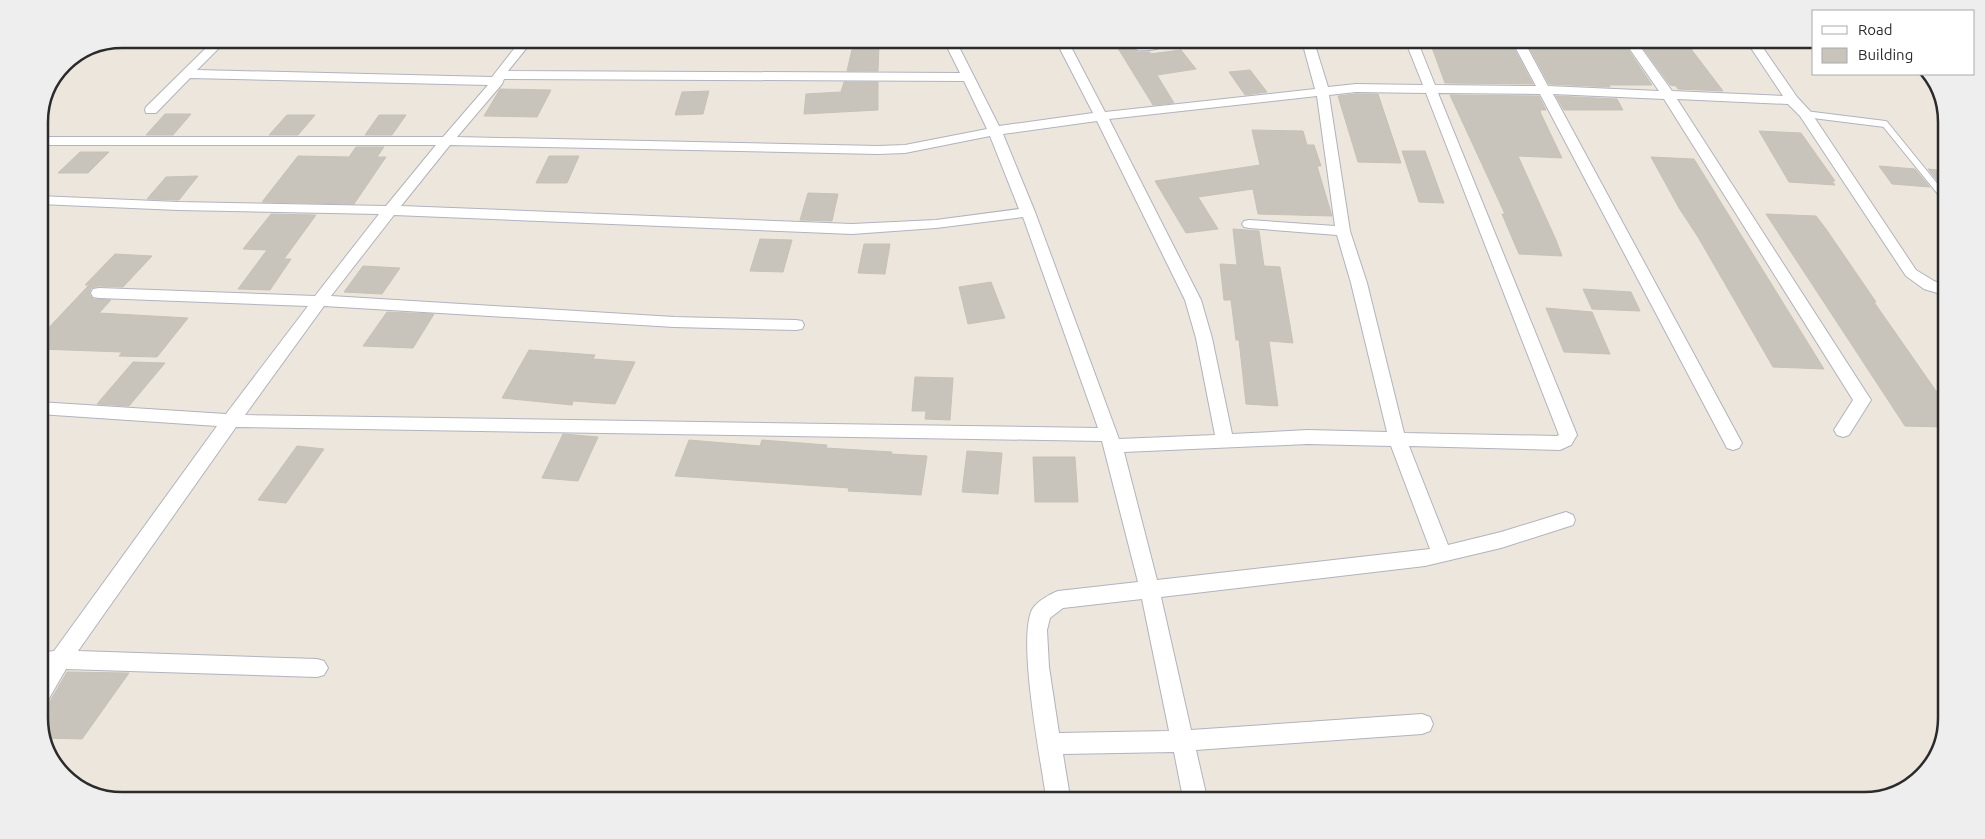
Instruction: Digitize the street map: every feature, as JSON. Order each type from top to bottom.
[{"type":"street","points":[[151,110],[213,48]]},
{"type":"street","points":[[48,681],[60,660],[232,421],[389,210],[521,48]]},
{"type":"street","points":[[954,48],[995,130],[1028,212],[1111,440],[1150,590],[1194,792]]},
{"type":"street","points":[[1066,48],[1102,116],[1192,300],[1204,338],[1225,441]]},
{"type":"street","points":[[1310,48],[1322,90],[1343,231],[1359,283],[1397,439],[1442,554]]},
{"type":"street","points":[[48,409],[232,421],[1111,440],[1225,441],[1308,437],[1560,443],[1565,440],[1568,434],[1414,48]]},
{"type":"street","points":[[1522,48],[1733,443]]},
{"type":"street","points":[[1635,48],[1668,95],[1862,400],[1843,430]]},
{"type":"street","points":[[1757,48],[1792,100],[1805,114],[1911,273],[1929,285],[1937,288]]},
{"type":"street","points":[[188,74],[498,78],[969,77]]},
{"type":"street","points":[[48,141],[446,141],[878,150],[905,149],[995,130],[1102,116],[1322,90],[1356,88],[1545,90],[1792,100]]},
{"type":"street","points":[[48,200],[178,206],[389,210],[852,229],[936,224],[1028,212]]},
{"type":"street","points":[[1249,224],[1343,231]]},
{"type":"street","points":[[99,293],[321,301],[674,322],[796,325]]},
{"type":"street","points":[[1057,792],[1038,667],[1037,630],[1041,613],[1058,600],[1425,558],[1501,540],[1566,520]]},
{"type":"street","points":[[48,661],[317,668]]},
{"type":"street","points":[[1051,744],[1183,741],[1422,724]]},
{"type":"lane","points":[[1805,114],[1885,124],[1937,188]]},
{"type":"building","points":[[852,48],[879,48],[878,71],[847,71]]},
{"type":"building","points":[[1118,48],[1133,48],[1137,52],[1150,52],[1150,54],[1181,50],[1196,69],[1157,75],[1174,103],[1153,105]]},
{"type":"building","points":[[1432,48],[1514,48],[1533,84],[1445,83]]},
{"type":"building","points":[[1530,48],[1627,48],[1652,85],[1609,85],[1610,87],[1549,84]]},
{"type":"building","points":[[1643,48],[1690,48],[1723,91],[1678,89],[1676,86],[1670,85]]},
{"type":"building","points":[[1250,70],[1267,92],[1245,95],[1229,72]]},
{"type":"building","points":[[844,82],[878,82],[878,110],[804,114],[806,94],[841,92]]},
{"type":"building","points":[[500,89],[551,90],[537,117],[484,116]]},
{"type":"building","points":[[709,91],[703,114],[675,115],[682,92]]},
{"type":"building","points":[[1378,94],[1401,163],[1358,162],[1338,96]]},
{"type":"building","points":[[1450,95],[1539,96],[1546,110],[1540,110],[1541,114],[1562,158],[1518,156],[1562,256],[1519,254],[1502,214],[1505,214]]},
{"type":"building","points":[[1556,96],[1617,99],[1623,110],[1564,110]]},
{"type":"building","points":[[165,114],[191,114],[173,135],[146,135]]},
{"type":"building","points":[[287,115],[315,115],[298,135],[269,135]]},
{"type":"building","points":[[379,115],[406,115],[392,135],[365,135]]},
{"type":"building","points":[[1252,130],[1303,131],[1307,145],[1314,145],[1321,166],[1317,166],[1332,216],[1258,214],[1253,189],[1198,197],[1218,229],[1186,233],[1155,181],[1260,165]]},
{"type":"building","points":[[1759,131],[1801,133],[1835,181],[1832,181],[1835,185],[1789,182]]},
{"type":"building","points":[[356,147],[384,147],[377,157],[386,157],[354,204],[262,202],[298,156],[349,157]]},
{"type":"building","points":[[1402,151],[1425,151],[1444,203],[1419,202]]},
{"type":"building","points":[[80,152],[109,152],[88,173],[58,173]]},
{"type":"building","points":[[549,156],[579,156],[567,183],[536,183]]},
{"type":"building","points":[[1651,157],[1694,159],[1824,369],[1773,367]]},
{"type":"building","points":[[1879,166],[1915,169],[1930,187],[1892,184]]},
{"type":"building","points":[[1928,169],[1937,170],[1937,181]]},
{"type":"building","points":[[198,176],[179,200],[147,199],[166,177]]},
{"type":"building","points":[[808,193],[838,194],[832,221],[800,220]]},
{"type":"building","points":[[271,214],[316,215],[284,259],[291,259],[270,290],[238,289],[267,250],[243,249]]},
{"type":"building","points":[[1766,214],[1816,216],[1937,393],[1938,427],[1905,426]]},
{"type":"building","points":[[1233,229],[1259,231],[1264,266],[1280,267],[1293,343],[1269,341],[1278,406],[1246,404],[1239,340],[1236,340],[1231,300],[1224,300],[1220,264],[1237,265]]},
{"type":"building","points":[[760,239],[792,240],[783,272],[750,271]]},
{"type":"building","points":[[864,244],[890,244],[885,274],[858,273]]},
{"type":"building","points":[[115,254],[152,256],[123,287],[99,286],[91,288],[89,294],[93,299],[111,300],[99,313],[188,318],[157,357],[119,356],[122,352],[48,349],[48,328],[89,285],[85,285]]},
{"type":"building","points":[[363,266],[400,268],[382,294],[344,292]]},
{"type":"building","points":[[991,282],[1005,318],[968,324],[959,287]]},
{"type":"building","points":[[1583,289],[1631,292],[1640,311],[1592,309]]},
{"type":"building","points":[[1546,308],[1592,312],[1610,354],[1564,352]]},
{"type":"building","points":[[387,312],[434,314],[413,348],[363,346]]},
{"type":"building","points":[[529,350],[595,355],[593,359],[635,362],[615,404],[573,401],[572,405],[502,398]]},
{"type":"building","points":[[133,362],[165,363],[129,406],[97,404]]},
{"type":"building","points":[[915,377],[953,378],[950,420],[925,419],[926,411],[912,411]]},
{"type":"building","points":[[563,434],[598,437],[578,481],[542,478]]},
{"type":"building","points":[[689,440],[760,446],[762,440],[827,445],[826,448],[927,456],[921,495],[848,491],[849,488],[675,476]]},
{"type":"building","points":[[297,446],[324,449],[286,503],[258,500]]},
{"type":"building","points":[[967,451],[1002,453],[998,494],[962,492]]},
{"type":"building","points":[[1033,457],[1075,457],[1078,502],[1035,502]]},
{"type":"building","points":[[67,672],[129,673],[82,739],[50,738],[48,722],[49,703]]}]
